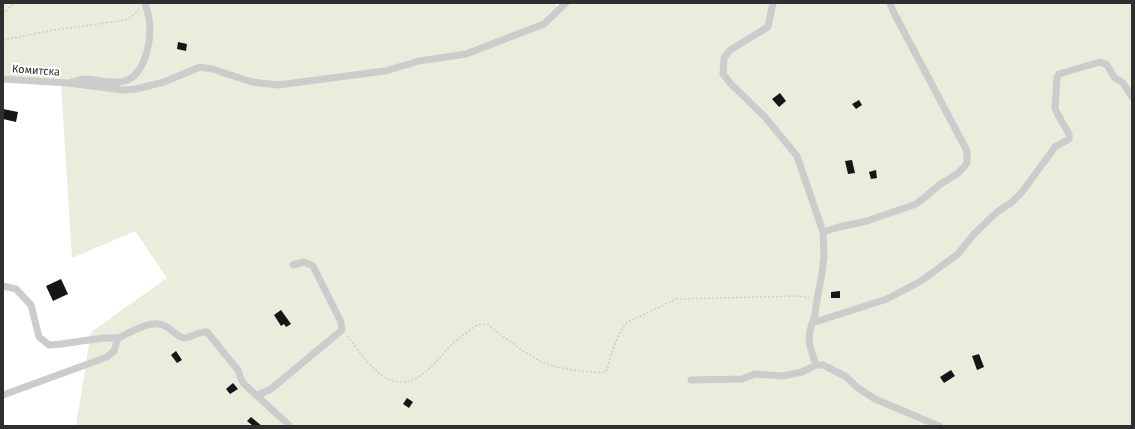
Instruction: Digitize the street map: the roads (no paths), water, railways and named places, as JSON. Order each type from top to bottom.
[{"type":"street","points":[[68,83],[123,90],[136,89],[164,82],[200,67],[212,69],[252,82],[278,85],[385,71],[419,61],[466,54],[544,24],[566,3]]},
{"type":"street","points":[[773,3],[768,27],[730,50],[724,58],[723,74],[731,84],[765,117],[797,156],[823,232],[824,256],[810,337],[810,346],[816,365]]},
{"type":"street","points":[[823,232],[867,221],[916,204],[939,185],[957,174],[967,163],[967,151],[890,3]]},
{"type":"street","points":[[68,83],[84,79],[120,82],[129,78],[140,70],[147,51],[149,34],[149,18],[143,5]]},
{"type":"street","points":[[812,323],[887,299],[921,281],[958,254],[980,228],[1022,192],[1055,147],[1070,137],[1055,108],[1057,77],[1059,74],[1100,62],[1104,63],[1107,65],[1115,78],[1123,83],[1132,97]]},
{"type":"street","name":"Комитска","points":[[3,79],[68,83]]},
{"type":"street","points":[[258,396],[271,389],[342,330],[341,322],[313,266],[304,262],[293,265]]},
{"type":"street","points":[[3,286],[16,289],[31,305],[39,337],[49,345],[103,338],[118,338],[154,323],[167,326],[181,338],[186,338],[200,332],[206,332],[238,370],[240,379],[244,384],[290,426]]},
{"type":"street","points":[[3,395],[107,357],[114,351],[118,338]]},
{"type":"street","points":[[691,380],[742,379],[755,374],[783,376],[802,372],[816,365],[823,365],[845,376],[858,388],[875,399],[939,426]]}]
